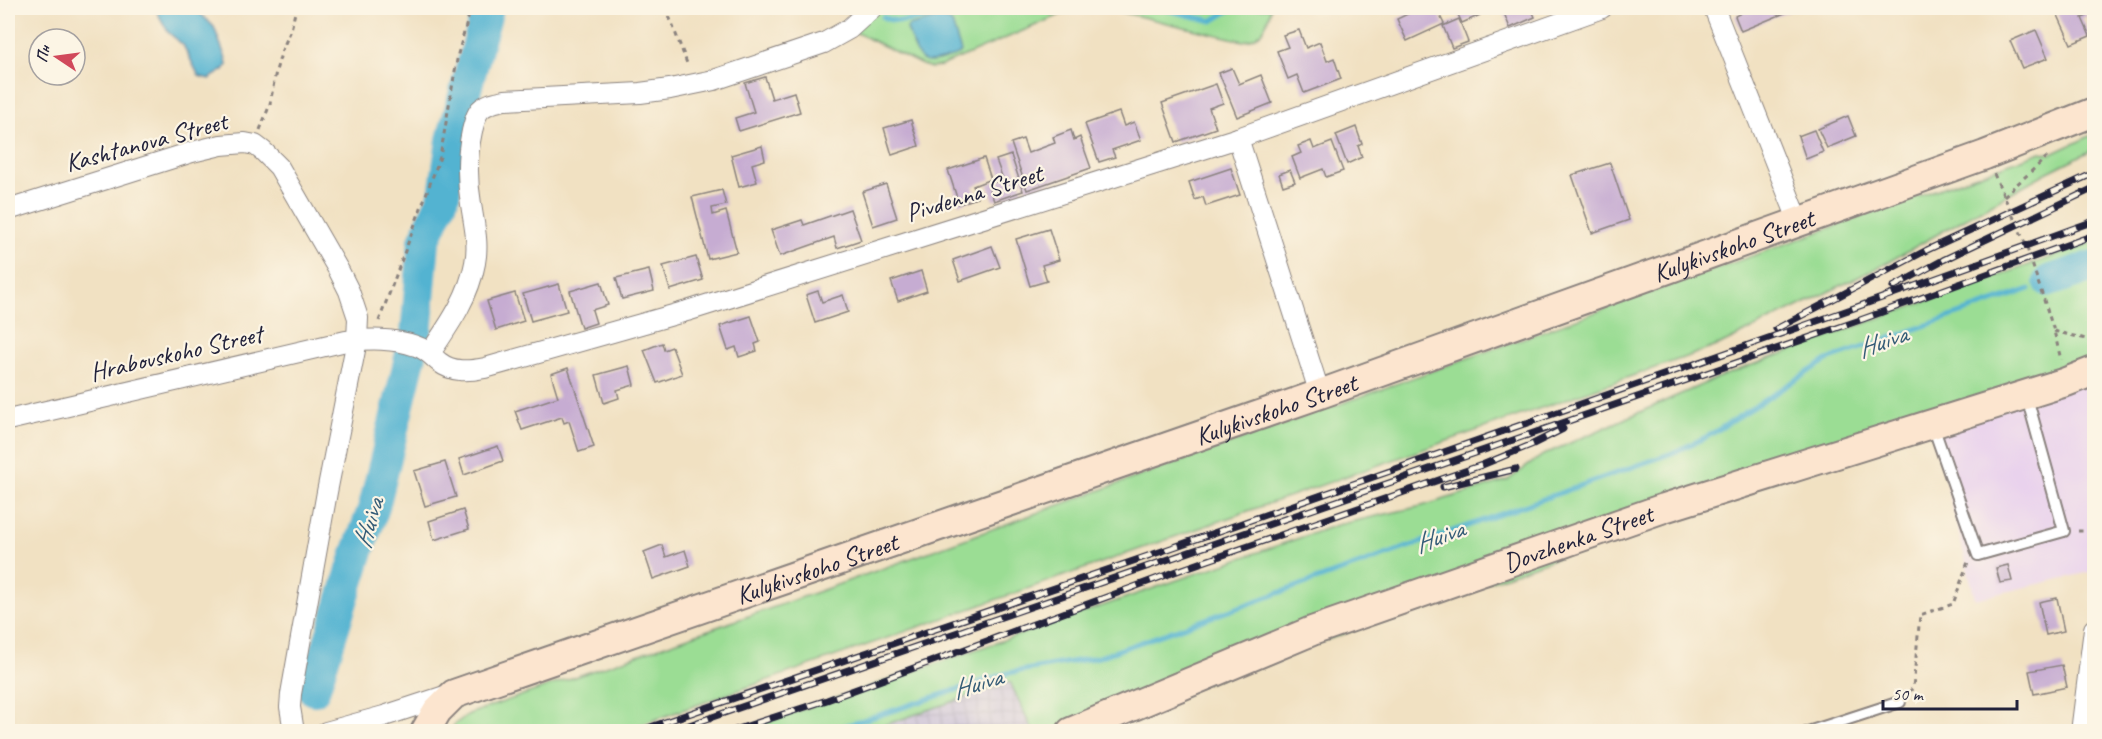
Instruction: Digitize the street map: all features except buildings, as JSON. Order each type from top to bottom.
[{"type":"street","points":[[430,353],[459,308],[467,292],[476,262],[477,237],[470,203],[468,159],[472,130],[476,116],[481,110],[488,105],[505,100],[640,93],[696,85],[755,68],[824,43],[849,29],[872,8]]},
{"type":"street","name":"Pivdenna Street","points":[[357,340],[401,342],[418,346],[451,369],[484,368],[687,311],[1238,138],[1602,8]]},
{"type":"street","points":[[1714,8],[1799,222]]},
{"type":"street","name":"Kulykivskoho Street","points":[[454,694],[1320,394],[1994,152],[2094,112]]},
{"type":"street","points":[[1238,138],[1320,394]]},
{"type":"street","name":"Kashtanova Street","points":[[8,210],[192,152],[234,143],[255,146],[279,167],[339,271],[356,310],[357,340],[291,694],[290,707],[294,732]]},
{"type":"street","name":"Hrabovskoho Street","points":[[8,420],[334,343],[357,340]]},
{"type":"street","name":"Dovzhenka Street","points":[[1071,732],[1312,631],[1664,508],[2066,382],[2094,371]]},
{"type":"street","points":[[2081,732],[2094,629]]},
{"type":"street","points":[[326,732],[454,694]]},
{"type":"street","points":[[426,732],[437,711],[454,694]]},
{"type":"lane","points":[[1932,424],[1978,555],[2064,531],[2026,394]]},
{"type":"lane","points":[[1808,732],[1900,702]]},
{"type":"path","points":[[255,146],[270,104],[276,71],[291,30],[296,8]]},
{"type":"path","points":[[357,340],[379,321],[432,181],[440,157],[458,54],[471,8]]},
{"type":"path","points":[[666,8],[696,85]]},
{"type":"path","points":[[2004,196],[2039,162],[2052,154]]},
{"type":"path","points":[[1991,167],[2026,245],[2054,331],[2066,382]]},
{"type":"path","points":[[2054,331],[2094,341]]},
{"type":"path","points":[[1900,702],[1913,688],[1920,615],[1953,604],[1968,561],[1978,555]]},
{"type":"shaded area","points":[[2094,371],[2094,571],[1975,599],[1932,424]]},
{"type":"shaded area","points":[[1010,682],[1033,731],[867,732]]},
{"type":"green space","points":[[872,8],[907,10],[915,8],[1076,8],[941,66],[931,68],[849,29]]},
{"type":"green space","points":[[1104,8],[1271,8],[1268,20],[1260,34],[1243,41]]},
{"type":"green space","points":[[2094,134],[2094,149],[2046,173],[1883,265],[1720,345],[623,731],[450,731],[455,724],[469,714],[820,591],[2041,152],[2052,154]]},
{"type":"green space","points":[[2094,242],[2094,371],[1932,424],[1071,731],[1033,731],[1010,682],[867,731],[737,732],[1337,525],[1422,506],[1508,480],[1543,455],[1717,378]]},
{"type":"water","points":[[155,8],[189,8],[201,14],[214,27],[226,59],[227,65],[224,70],[209,79],[199,76],[183,45],[168,32]]},
{"type":"water","points":[[942,17],[952,23],[961,52],[958,55],[936,61],[924,61],[916,51],[907,29],[908,26]]},
{"type":"waterway","name":"Huiva","points":[[416,335],[424,241],[444,196],[452,140],[488,8]]},
{"type":"waterway","points":[[883,17],[910,21],[955,8]]},
{"type":"waterway","points":[[1159,8],[1212,21],[1233,8]]},
{"type":"waterway","name":"Huiva","points":[[2049,281],[2094,266]]},
{"type":"waterway","name":"Huiva","points":[[827,732],[1008,673],[1099,657],[1675,452],[1710,435],[1827,360],[2030,289]]},
{"type":"waterway","name":"Huiva","points":[[314,690],[374,507],[411,354]]},
{"type":"railway","points":[[1776,329],[1927,250],[2094,173]]},
{"type":"railway","points":[[1893,287],[1943,260],[2094,188]]},
{"type":"railway","points":[[636,732],[1171,548],[1854,308],[2094,221]]},
{"type":"railway","points":[[669,732],[1863,319],[2094,235]]},
{"type":"railway","points":[[729,732],[827,700],[1180,570],[1482,465],[1563,429]]},
{"type":"railway","points":[[1443,487],[1516,469]]}]
